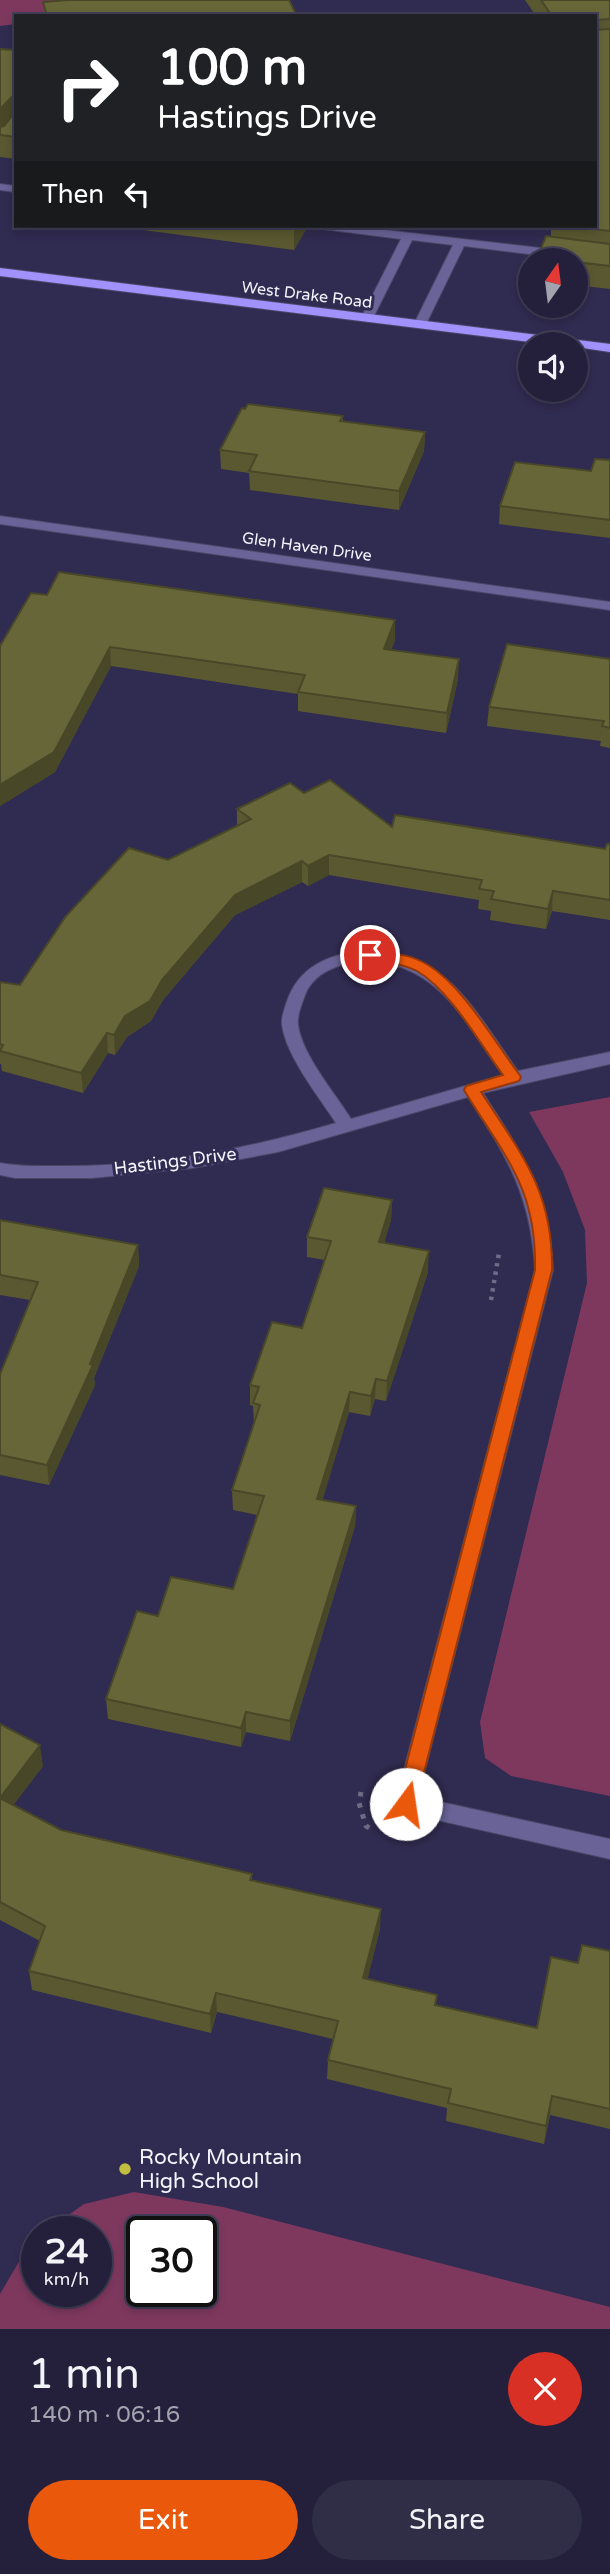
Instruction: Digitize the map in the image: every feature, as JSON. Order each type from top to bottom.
[{"type":"main road","name":"West Drake Road","points":[[0,272],[610,348]]},
{"type":"street","points":[[340,228],[610,260]]},
{"type":"street","points":[[433,239],[438,228]]},
{"type":"street","points":[[367,318],[408,236]]},
{"type":"street","points":[[420,324],[460,242]]},
{"type":"street","name":"Glen Haven Drive","points":[[0,520],[610,606]]},
{"type":"street","points":[[347,1127],[299,1051],[290,1024],[293,997],[309,972],[337,959],[370,955],[404,960],[424,969],[450,992],[513,1077]]},
{"type":"street","name":"Hastings Drive","points":[[0,1169],[15,1172],[92,1172],[193,1162],[278,1146],[513,1077],[610,1058]]},
{"type":"street","points":[[471,1090],[515,1157],[532,1189],[544,1235],[544,1270],[406,1804],[610,1849]]},
{"type":"path","points":[[489,1311],[500,1245]]},
{"type":"path","points":[[362,1790],[359,1803],[366,1826],[376,1832]]},
{"type":"shaded area","points":[[0,0],[233,0],[110,14],[14,14],[14,24],[0,26]]},
{"type":"shaded area","points":[[610,1097],[610,1796],[511,1776],[485,1758],[480,1722],[587,1283],[585,1230],[563,1172],[529,1112]]},
{"type":"shaded area","points":[[134,2192],[223,2207],[610,2307],[610,2329],[0,2329],[0,2294],[21,2258],[21,2307],[112,2307],[112,2216],[67,2216],[84,2204]]},
{"type":"building","points":[[289,0],[296,14],[46,14],[43,2]]},
{"type":"building","points":[[541,0],[610,0],[610,19],[597,20],[597,14],[551,14]]},
{"type":"building","points":[[610,29],[610,231],[584,228],[597,228],[597,30]]},
{"type":"building","points":[[0,49],[14,50],[14,95],[0,109]]},
{"type":"building","points":[[14,114],[14,137],[0,135],[0,127]]},
{"type":"building","points":[[546,236],[610,244],[610,266],[588,263],[588,248],[541,248]]},
{"type":"building","points":[[248,404],[343,416],[340,421],[425,432],[399,491],[249,471],[257,455],[220,450],[242,408],[245,409]]},
{"type":"building","points":[[595,459],[610,460],[610,520],[500,506],[515,462],[591,471]]},
{"type":"building","points":[[59,572],[395,620],[384,649],[459,659],[447,713],[298,692],[305,675],[110,647],[54,752],[0,785],[0,646],[31,593],[47,595]]},
{"type":"building","points":[[507,644],[610,659],[610,728],[602,726],[604,721],[489,707]]},
{"type":"building","points":[[330,780],[392,827],[395,815],[605,849],[607,844],[610,844],[610,900],[553,891],[548,909],[491,899],[494,891],[479,889],[482,880],[329,855],[308,866],[302,861],[235,895],[162,980],[150,1001],[125,1016],[114,1035],[107,1033],[81,1073],[0,1051],[3,1045],[0,1044],[0,982],[20,985],[66,916],[129,848],[168,860],[251,819],[237,809],[290,783],[304,793]]},
{"type":"building","points":[[324,1188],[392,1200],[379,1242],[429,1251],[387,1381],[376,1379],[371,1396],[350,1392],[317,1499],[356,1506],[290,1721],[246,1712],[241,1728],[106,1699],[137,1611],[158,1616],[171,1577],[233,1589],[264,1496],[232,1490],[260,1405],[253,1403],[259,1387],[250,1385],[272,1322],[302,1328],[331,1241],[307,1237]]},
{"type":"building","points":[[0,1220],[138,1245],[90,1364],[93,1365],[47,1465],[0,1455],[0,1374],[38,1282],[0,1275]]},
{"type":"building","points":[[0,1724],[40,1745],[0,1798]]},
{"type":"building","points":[[0,1798],[61,1830],[252,1874],[250,1880],[381,1909],[363,1978],[437,1995],[435,2005],[537,2028],[551,1957],[578,1963],[582,1945],[610,1951],[610,2109],[552,2096],[546,2126],[448,2103],[451,2089],[328,2060],[338,2021],[216,1993],[210,2014],[29,1971],[45,1926],[0,1902]]},
{"type":"place","name":"Rocky Mountain High School","points":[[125,2169]]},
{"type":"route","points":[[370,955],[404,960],[424,969],[450,992],[513,1077],[471,1090],[515,1157],[532,1189],[544,1235],[544,1270],[406,1804]]}]
